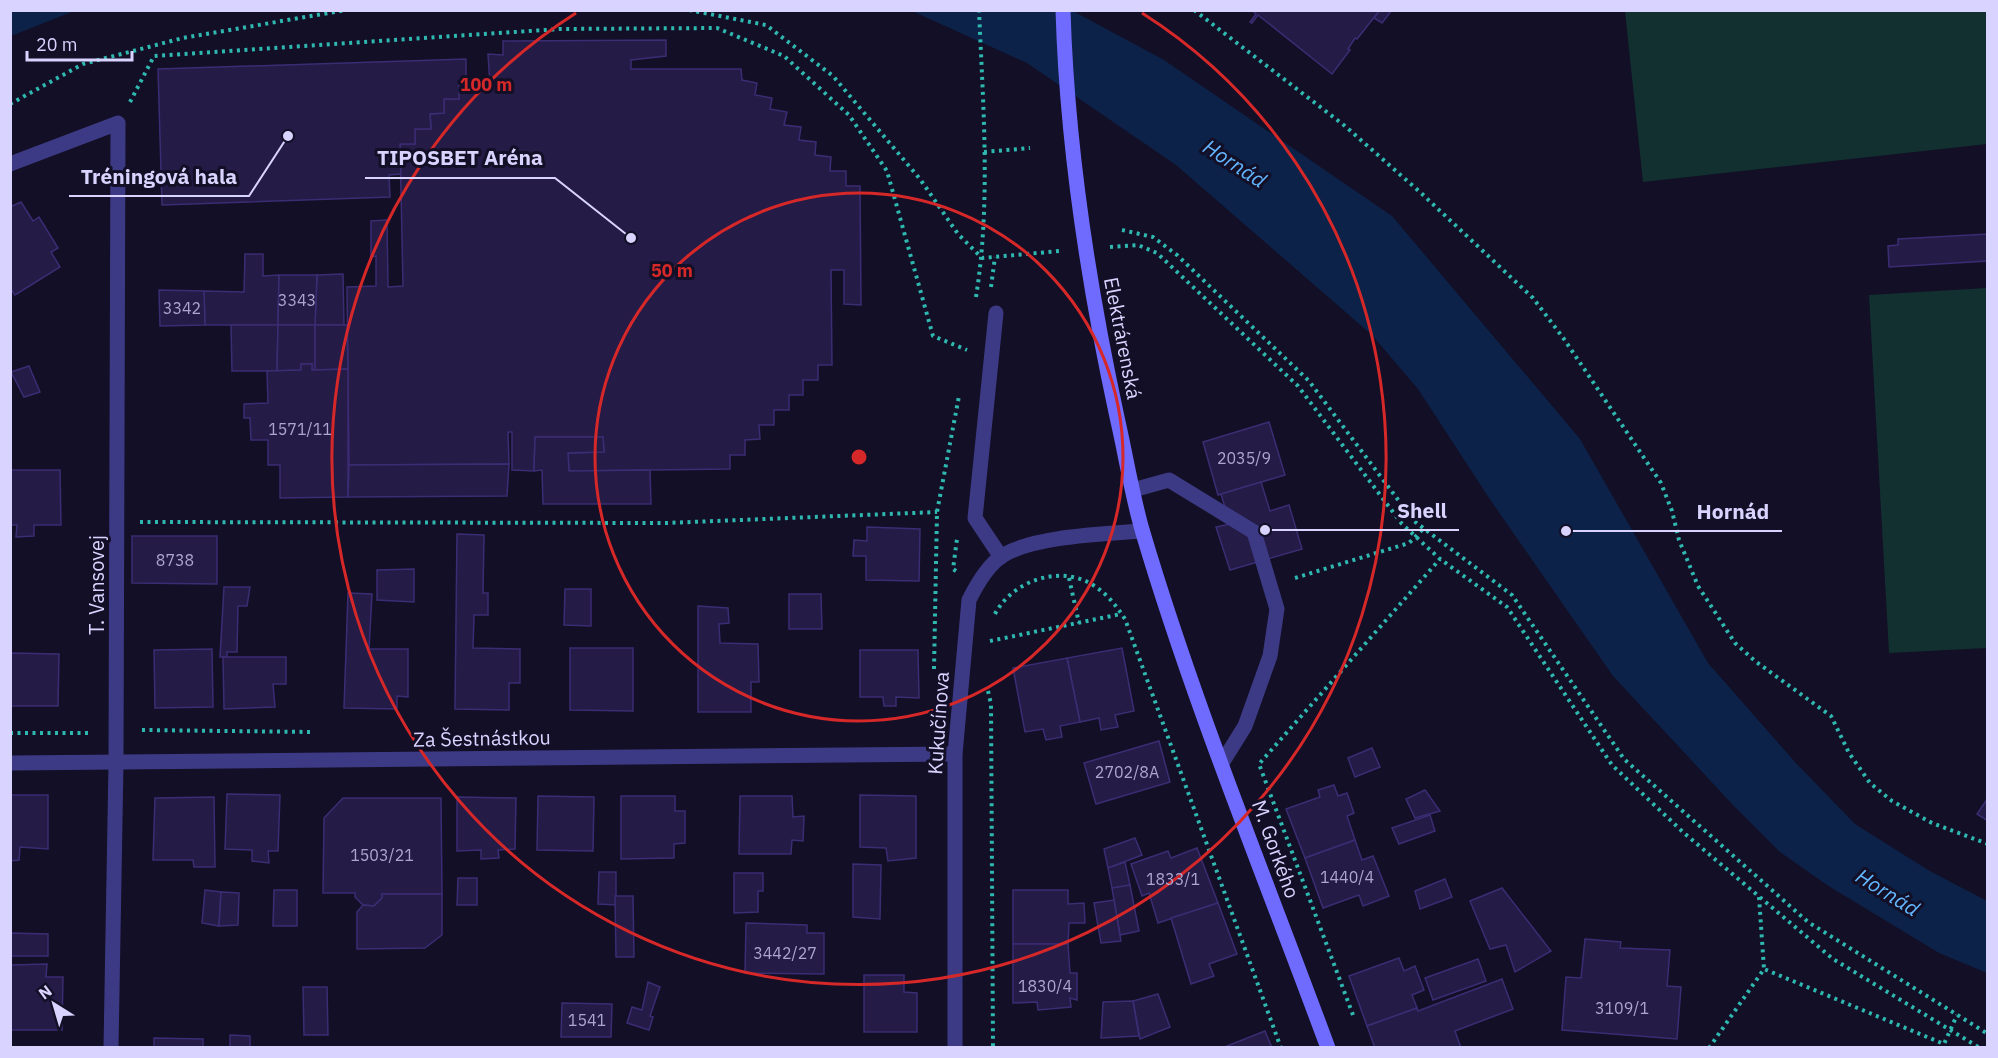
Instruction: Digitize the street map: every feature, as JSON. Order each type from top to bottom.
[{"type":"main road","name":"Elektrárenská","points":[[1064,10],[1065,81],[1073,160],[1085,249],[1107,372],[1142,531],[1186,664]]},
{"type":"main road","name":"M. Gorkého","points":[[1186,664],[1328,1047]]},
{"type":"street","points":[[10,164],[118,123]]},
{"type":"street","name":"T. Vansovej","points":[[111,1047],[116,763],[118,123]]},
{"type":"street","points":[[996,313],[975,518],[1001,557],[1021,549],[1075,537],[1142,531]]},
{"type":"street","points":[[1133,490],[1169,480],[1254,532],[1277,609],[1270,656],[1245,726],[1222,763]]},
{"type":"street","name":"Kukučínova","points":[[955,1047],[955,754],[969,600],[976,587],[1001,557]]},
{"type":"street","name":"Za Šestnástkou","points":[[10,763],[955,754]]},
{"type":"path","points":[[10,104],[83,64],[183,38],[346,10]]},
{"type":"path","points":[[689,10],[766,25],[833,76],[920,179],[958,234],[982,258],[1138,245],[1157,253],[1298,386],[1402,524],[1440,559],[1507,607],[1612,765],[1684,833],[1833,958],[1980,1047]]},
{"type":"path","points":[[979,10],[984,131]]},
{"type":"path","points":[[1194,10],[1338,120],[1421,193],[1533,298],[1661,483],[1672,511],[1679,540],[1698,586],[1735,643],[1755,661],[1832,716],[1837,732],[1870,783],[1892,801],[1932,823],[1988,844]]},
{"type":"path","points":[[118,123],[154,56],[560,29],[717,28],[784,56],[849,115],[887,171],[933,336],[993,359]]},
{"type":"path","points":[[984,152],[1030,148]]},
{"type":"path","points":[[1122,230],[1153,237],[1177,255],[1309,381],[1414,521],[1512,595],[1624,759],[1808,922],[1988,1034]]},
{"type":"path","points":[[130,522],[666,523],[937,512]]},
{"type":"path","points":[[1270,585],[1409,543],[1424,528]]},
{"type":"path","points":[[1353,1015],[1259,764],[1440,559]]},
{"type":"path","points":[[999,605],[1020,585],[1045,576],[1069,578],[1090,584],[1111,599],[1121,614],[1281,1047]]},
{"type":"path","points":[[1069,578],[1079,623]]},
{"type":"path","points":[[986,642],[1121,614]]},
{"type":"path","points":[[934,641],[934,676]]},
{"type":"path","points":[[988,687],[991,704],[993,793],[993,1047]]},
{"type":"path","points":[[140,730],[318,732]]},
{"type":"path","points":[[1709,1047],[1764,969],[1759,897]]},
{"type":"path","points":[[1764,969],[1944,1044],[1958,1015]]},
{"type":"green space","points":[[1625,11],[1987,11],[1987,144],[1643,182]]},
{"type":"green space","points":[[1987,288],[1987,648],[1889,653],[1869,295]]},
{"type":"water","points":[[11,10],[74,10],[74,11],[11,36]]},
{"type":"water","points":[[912,11],[1073,11],[1164,60],[1392,216],[1580,439],[1708,663],[1795,762],[1855,824],[1928,870],[1987,901],[1987,973],[1939,953],[1827,885],[1780,852],[1733,805],[1613,676],[1491,501],[1418,389],[1372,335],[1176,165],[1027,63]]},
{"type":"building","points":[[1252,10],[1380,10],[1357,39],[1355,38],[1348,49],[1350,50],[1332,74],[1258,15],[1252,23],[1250,22],[1256,14]]},
{"type":"building","points":[[1380,10],[1392,10],[1382,23],[1374,18]]},
{"type":"building","points":[[666,40],[666,56],[631,60],[631,69],[741,69],[742,80],[757,83],[755,95],[772,98],[770,109],[787,112],[784,125],[801,127],[799,140],[816,142],[815,155],[831,157],[830,171],[846,171],[846,186],[860,186],[861,305],[844,304],[844,270],[831,270],[832,365],[818,365],[818,380],[803,380],[803,395],[789,395],[789,410],[774,410],[774,425],[759,425],[760,439],[745,440],[745,455],[730,455],[730,469],[569,471],[568,453],[604,452],[603,437],[535,437],[534,471],[512,470],[512,432],[508,432],[509,464],[349,465],[347,287],[376,286],[376,256],[371,257],[371,221],[387,220],[388,287],[403,286],[400,144],[415,144],[415,129],[431,129],[430,114],[444,113],[444,99],[459,99],[459,84],[490,85],[488,54],[503,55],[503,41]]},
{"type":"building","points":[[466,59],[466,84],[459,84],[459,99],[444,99],[444,113],[430,114],[431,129],[415,129],[415,144],[400,144],[401,174],[389,175],[390,197],[162,205],[158,69]]},
{"type":"building","points":[[21,202],[33,221],[39,217],[58,248],[51,252],[60,267],[15,295],[10,288],[10,207]]},
{"type":"building","points":[[1988,234],[1988,261],[1889,267],[1888,246],[1898,245],[1898,239]]},
{"type":"building","points":[[245,254],[263,254],[263,276],[279,275],[278,325],[205,325],[204,291],[244,292]]},
{"type":"building","points":[[343,274],[344,325],[315,325],[317,275]]},
{"type":"building","points":[[279,275],[317,275],[315,325],[278,325]]},
{"type":"building","points":[[159,290],[204,291],[205,325],[160,326]]},
{"type":"building","points":[[231,325],[278,325],[277,371],[232,371]]},
{"type":"building","points":[[278,325],[315,325],[315,370],[312,370],[312,364],[301,364],[301,370],[277,371]]},
{"type":"building","points":[[315,325],[347,325],[348,369],[315,370]]},
{"type":"building","points":[[301,364],[312,364],[312,370],[348,369],[348,497],[280,498],[280,465],[268,465],[268,440],[251,440],[250,418],[244,418],[244,404],[268,403],[267,371],[301,370]]},
{"type":"building","points":[[29,366],[40,392],[24,397],[11,372]]},
{"type":"building","points":[[1269,422],[1285,475],[1218,495],[1203,442]]},
{"type":"building","points":[[535,437],[603,437],[604,452],[568,453],[569,471],[650,470],[651,504],[543,504],[542,470],[534,471]]},
{"type":"building","points":[[509,464],[507,496],[348,497],[349,465]]},
{"type":"building","points":[[10,470],[60,470],[61,525],[34,525],[34,536],[16,537],[17,525],[10,525]]},
{"type":"building","points":[[1261,482],[1270,511],[1289,505],[1302,549],[1230,570],[1216,527],[1230,524],[1221,494]]},
{"type":"building","points":[[867,527],[920,529],[919,581],[866,580],[866,556],[853,556],[854,540],[867,541]]},
{"type":"building","points":[[457,534],[484,535],[483,593],[488,593],[488,615],[474,615],[473,648],[520,649],[520,683],[509,683],[509,710],[455,709]]},
{"type":"building","points":[[132,536],[217,536],[217,584],[132,583]]},
{"type":"building","points":[[414,569],[414,602],[377,600],[377,570]]},
{"type":"building","points":[[224,587],[250,587],[247,606],[238,606],[237,652],[227,652],[227,657],[220,657]]},
{"type":"building","points":[[565,589],[591,589],[591,626],[564,625]]},
{"type":"building","points":[[348,593],[372,594],[369,649],[408,649],[408,697],[397,696],[397,709],[344,708]]},
{"type":"building","points":[[789,594],[821,594],[822,629],[789,629]]},
{"type":"building","points":[[698,606],[728,608],[729,623],[719,624],[720,643],[758,644],[759,682],[751,682],[751,712],[698,712]]},
{"type":"building","points":[[570,648],[633,648],[633,711],[570,710]]},
{"type":"building","points":[[1122,648],[1134,711],[1115,715],[1118,727],[1101,730],[1099,718],[1080,722],[1067,658]]},
{"type":"building","points":[[212,649],[213,707],[155,708],[154,650]]},
{"type":"building","points":[[860,650],[918,650],[919,698],[896,697],[896,706],[884,706],[883,697],[860,697]]},
{"type":"building","points":[[10,653],[59,654],[58,706],[10,706]]},
{"type":"building","points":[[223,657],[286,657],[286,684],[273,684],[275,707],[224,709]]},
{"type":"building","points":[[1067,658],[1080,722],[1060,726],[1062,737],[1046,740],[1043,729],[1025,732],[1013,668]]},
{"type":"building","points":[[1159,741],[1170,782],[1096,804],[1084,763]]},
{"type":"building","points":[[1372,748],[1380,767],[1355,777],[1348,758]]},
{"type":"building","points":[[1334,785],[1338,796],[1347,793],[1354,813],[1347,816],[1355,840],[1305,858],[1286,809],[1320,797],[1318,790]]},
{"type":"building","points":[[1425,790],[1440,811],[1415,818],[1406,799]]},
{"type":"building","points":[[227,794],[280,795],[278,851],[268,851],[269,863],[252,861],[252,850],[225,849]]},
{"type":"building","points":[[10,795],[48,795],[48,849],[20,847],[19,860],[10,861]]},
{"type":"building","points":[[860,795],[916,796],[916,858],[888,861],[886,848],[860,847]]},
{"type":"building","points":[[538,796],[594,797],[593,851],[537,850]]},
{"type":"building","points":[[621,796],[675,796],[675,811],[685,811],[685,843],[674,844],[674,858],[621,859]]},
{"type":"building","points":[[740,796],[792,796],[793,817],[804,816],[803,841],[792,840],[791,854],[739,854]]},
{"type":"building","points":[[214,797],[215,867],[194,867],[193,860],[153,860],[155,798]]},
{"type":"building","points":[[457,797],[516,798],[515,849],[498,850],[499,858],[481,859],[481,850],[457,851]]},
{"type":"building","points":[[343,798],[441,798],[442,894],[382,894],[382,898],[374,906],[363,905],[355,897],[355,893],[323,893],[324,818]]},
{"type":"building","points":[[1988,798],[1988,821],[1977,814]]},
{"type":"building","points":[[1430,815],[1435,831],[1399,844],[1392,828]]},
{"type":"building","points":[[1135,838],[1142,855],[1108,868],[1104,849]]},
{"type":"building","points":[[1355,840],[1362,860],[1373,856],[1389,896],[1363,906],[1359,895],[1323,908],[1305,858]]},
{"type":"building","points":[[1197,848],[1218,903],[1158,923],[1149,893],[1142,896],[1131,864],[1168,851],[1171,858]]},
{"type":"building","points":[[1125,862],[1130,885],[1112,888],[1108,868]]},
{"type":"building","points":[[853,864],[881,865],[880,919],[853,917]]},
{"type":"building","points":[[599,872],[616,872],[616,905],[598,904]]},
{"type":"building","points":[[734,873],[763,873],[763,891],[758,891],[758,912],[734,913]]},
{"type":"building","points":[[458,878],[477,878],[477,905],[457,905]]},
{"type":"building","points":[[1445,879],[1452,897],[1420,909],[1415,891]]},
{"type":"building","points":[[1130,885],[1139,931],[1120,935],[1112,888]]},
{"type":"building","points":[[1502,888],[1551,951],[1515,972],[1506,945],[1490,949],[1470,901]]},
{"type":"building","points":[[205,890],[221,892],[219,926],[202,923]]},
{"type":"building","points":[[274,890],[297,890],[297,926],[273,926]]},
{"type":"building","points":[[1013,890],[1068,890],[1068,904],[1084,903],[1085,923],[1069,923],[1068,944],[1013,944]]},
{"type":"building","points":[[221,892],[239,893],[238,925],[219,926]]},
{"type":"building","points":[[382,894],[442,894],[442,935],[425,948],[357,949],[357,912],[363,905],[374,906],[382,898]]},
{"type":"building","points":[[615,896],[633,896],[634,957],[616,957]]},
{"type":"building","points":[[1114,900],[1121,941],[1101,943],[1094,903]]},
{"type":"building","points":[[1218,903],[1237,954],[1209,964],[1214,976],[1191,984],[1171,918]]},
{"type":"building","points":[[746,923],[807,925],[807,933],[824,933],[824,974],[745,973]]},
{"type":"building","points":[[10,933],[48,934],[48,956],[10,956]]},
{"type":"building","points":[[1585,939],[1621,942],[1620,948],[1670,950],[1667,986],[1681,987],[1677,1039],[1562,1030],[1566,977],[1581,978]]},
{"type":"building","points":[[1013,944],[1068,944],[1070,973],[1077,973],[1077,1000],[1070,998],[1071,1007],[1038,1010],[1037,1002],[1013,1003]]},
{"type":"building","points":[[1399,958],[1404,971],[1415,966],[1424,990],[1412,995],[1417,1008],[1367,1026],[1349,976]]},
{"type":"building","points":[[1478,959],[1486,981],[1433,1000],[1425,978]]},
{"type":"building","points":[[47,964],[46,977],[63,977],[62,1030],[10,1030],[10,965]]},
{"type":"building","points":[[864,975],[904,975],[904,992],[917,993],[917,1032],[864,1032]]},
{"type":"building","points":[[1502,979],[1513,1009],[1455,1031],[1461,1048],[1375,1048],[1367,1026],[1417,1008],[1418,1011]]},
{"type":"building","points":[[648,982],[660,987],[650,1016],[653,1017],[649,1030],[627,1023],[632,1007],[642,1010]]},
{"type":"building","points":[[303,987],[327,987],[328,1035],[304,1035]]},
{"type":"building","points":[[1158,994],[1170,1027],[1140,1039],[1133,1001]]},
{"type":"building","points":[[1133,1001],[1139,1036],[1101,1038],[1103,1002]]},
{"type":"building","points":[[562,1003],[612,1004],[611,1037],[561,1037]]},
{"type":"building","points":[[1265,1031],[1272,1048],[1222,1048]]},
{"type":"building","points":[[230,1035],[250,1036],[250,1048],[230,1048]]},
{"type":"building","points":[[154,1038],[203,1039],[203,1048],[154,1048]]},
{"type":"place","name":"Tréningová hala","points":[[288,136]]},
{"type":"place","name":"TIPOSBET Aréna","points":[[631,238]]},
{"type":"place","name":"Shell","points":[[1265,530]]},
{"type":"place","name":"Hornád","points":[[1566,531]]}]
